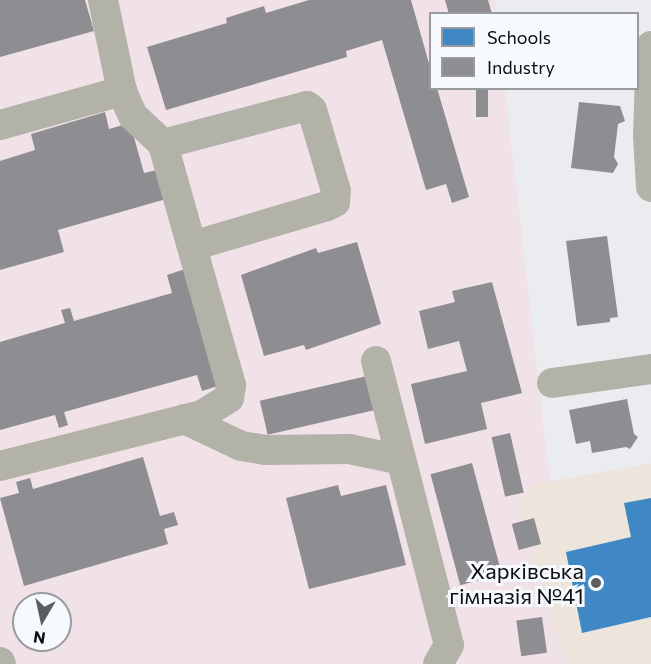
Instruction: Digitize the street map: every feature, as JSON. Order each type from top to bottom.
[{"type":"lane","points":[[0,466],[184,419],[217,408],[229,398],[231,385],[163,144],[133,116],[122,91],[103,0]]},
{"type":"lane","points":[[651,46],[648,135],[651,187]]},
{"type":"lane","points":[[0,125],[122,91]]},
{"type":"lane","points":[[163,144],[307,106],[312,110],[336,191],[335,202],[327,206],[192,246]]},
{"type":"lane","points":[[376,361],[449,645],[438,664]]},
{"type":"lane","points":[[552,383],[651,369]]},
{"type":"lane","points":[[184,419],[241,446],[266,450],[349,449],[400,460]]},
{"type":"shaded area","points":[[0,0],[495,0],[496,12],[429,12],[429,90],[505,90],[550,482],[516,502],[567,664],[0,664]]},
{"type":"shaded area","name":"Харківська гімназія №41","points":[[651,463],[651,664],[567,664],[516,502],[538,484]]},
{"type":"building: Schools","points":[[651,498],[651,617],[582,633],[566,552],[631,537],[624,503]]},
{"type":"building: Industry","points":[[0,0],[85,0],[94,31],[0,57]]},
{"type":"building: Industry","points":[[309,0],[411,0],[429,63],[429,90],[438,90],[469,197],[452,203],[446,184],[426,190],[382,40],[346,51],[347,57],[166,110],[147,47],[227,23],[226,18],[264,6],[266,13]]},
{"type":"building: Industry","points":[[445,0],[488,0],[491,12],[448,12]]},
{"type":"building: Industry","points":[[476,90],[488,90],[488,117],[476,117]]},
{"type":"building: Industry","points":[[579,102],[620,106],[625,121],[618,124],[614,157],[618,164],[613,173],[571,168]]},
{"type":"building: Industry","points":[[105,112],[109,129],[130,123],[144,173],[157,170],[166,199],[58,230],[64,252],[0,270],[0,161],[35,150],[31,134]]},
{"type":"building: Industry","points":[[607,236],[618,317],[610,318],[610,322],[577,326],[566,241]]},
{"type":"building: Industry","points":[[357,242],[381,324],[306,350],[304,345],[264,356],[241,275],[316,248],[318,253]]},
{"type":"building: Industry","points":[[188,268],[221,385],[202,391],[197,375],[64,412],[68,425],[59,428],[55,415],[0,430],[0,342],[65,323],[61,310],[70,308],[74,321],[172,293],[167,275]]},
{"type":"building: Industry","points":[[492,282],[522,393],[481,403],[487,429],[425,444],[411,384],[467,371],[459,341],[428,349],[419,311],[455,302],[452,291]]},
{"type":"building: Industry","points":[[367,376],[375,410],[268,435],[260,401]]},
{"type":"building: Industry","points":[[627,399],[634,434],[638,437],[630,449],[626,447],[592,453],[590,441],[576,444],[569,410]]},
{"type":"building: Industry","points":[[510,433],[524,492],[505,497],[491,437]]},
{"type":"building: Industry","points":[[143,457],[160,516],[174,512],[178,525],[164,529],[168,544],[24,586],[0,498],[19,493],[16,482],[30,478],[33,489]]},
{"type":"building: Industry","points":[[472,463],[502,574],[460,585],[430,474]]},
{"type":"building: Industry","points":[[338,485],[341,496],[386,485],[406,565],[309,589],[286,498]]},
{"type":"building: Industry","points":[[534,518],[541,544],[519,550],[512,524]]},
{"type":"building: Industry","points":[[542,617],[547,653],[521,656],[516,621]]},
{"type":"place","name":"Харківська гімназія №41","points":[[596,583]]}]
